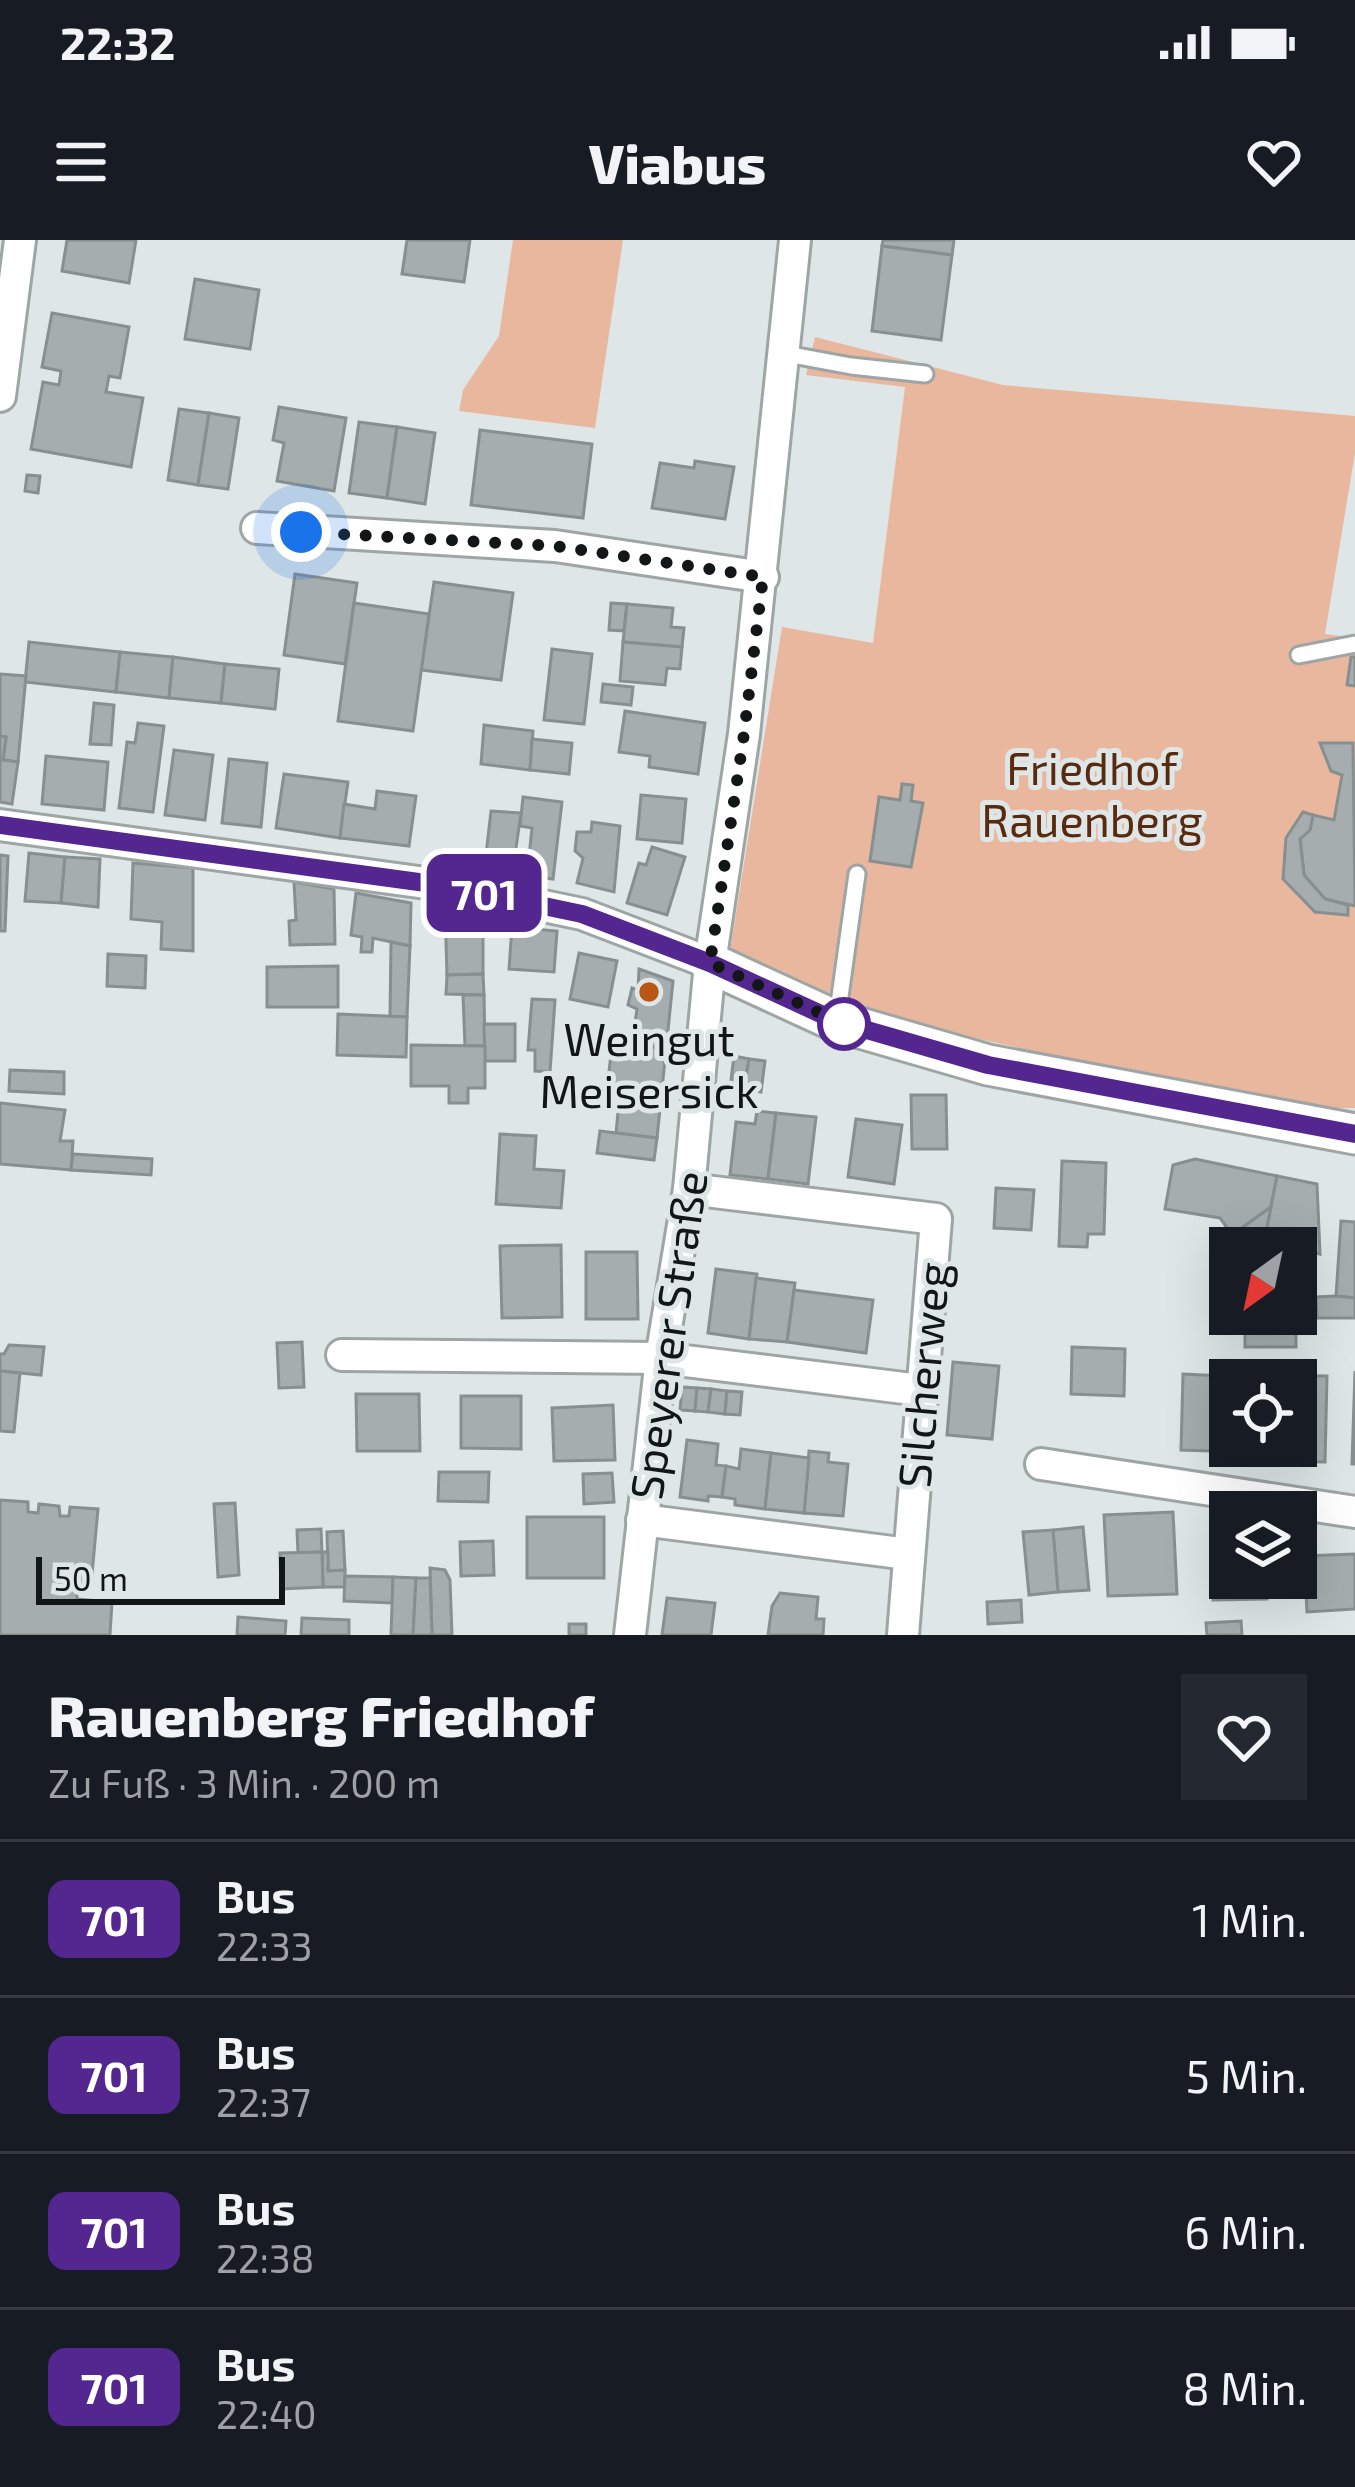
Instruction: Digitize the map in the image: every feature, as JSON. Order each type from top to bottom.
[{"type":"street","points":[[0,396],[20,240]]},
{"type":"street","name":"Speyerer Straße","points":[[630,1635],[661,1358],[689,1189],[710,963],[763,577],[795,240]]},
{"type":"street","points":[[257,528],[555,546],[763,577]]},
{"type":"street","points":[[0,825],[448,886],[582,914],[710,963],[836,1021],[988,1065],[1355,1134]]},
{"type":"street","name":"Silcherweg","points":[[689,1189],[936,1219],[903,1635]]},
{"type":"street","points":[[341,1355],[661,1358],[920,1390]]},
{"type":"street","points":[[1041,1464],[1355,1512]]},
{"type":"street","points":[[642,1520],[908,1554]]},
{"type":"lane","points":[[782,353],[851,367],[925,374]]},
{"type":"lane","points":[[1299,655],[1355,644]]},
{"type":"lane","points":[[836,1021],[857,874]]},
{"type":"green space","points":[[513,240],[623,240],[595,428],[459,411],[463,390],[499,336]]},
{"type":"green space","name":"Friedhof Rauenberg","points":[[815,337],[1003,385],[1355,416],[1355,453],[1325,634],[1355,638],[1355,1108],[1297,1108],[895,1021],[808,994],[729,957],[782,627],[873,643],[905,387],[806,375]]},
{"type":"building","points":[[67,240],[136,240],[129,283],[62,271]]},
{"type":"building","points":[[407,240],[470,240],[464,282],[402,274]]},
{"type":"building","points":[[883,240],[954,240],[952,255],[882,246]]},
{"type":"building","points":[[882,246],[952,255],[941,340],[872,331]]},
{"type":"building","points":[[195,279],[259,290],[250,349],[185,339]]},
{"type":"building","points":[[52,313],[129,327],[120,378],[109,376],[106,392],[143,398],[131,467],[31,449],[43,382],[59,385],[61,371],[42,367]]},
{"type":"building","points":[[279,407],[346,418],[334,491],[277,481],[284,443],[273,440]]},
{"type":"building","points":[[179,409],[209,413],[198,485],[168,480]]},
{"type":"building","points":[[209,413],[239,418],[228,489],[198,485]]},
{"type":"building","points":[[359,422],[397,427],[387,498],[349,493]]},
{"type":"building","points":[[397,427],[435,433],[425,504],[387,498]]},
{"type":"building","points":[[480,430],[592,444],[583,518],[471,505]]},
{"type":"building","points":[[695,461],[734,467],[725,519],[652,508],[660,463],[694,468]]},
{"type":"building","points":[[27,475],[40,476],[38,493],[25,491]]},
{"type":"building","points":[[295,574],[357,583],[345,664],[284,655]]},
{"type":"building","points":[[434,582],[513,593],[501,680],[421,670]]},
{"type":"building","points":[[354,603],[429,614],[413,731],[338,721]]},
{"type":"building","points":[[611,603],[627,604],[624,631],[609,630]]},
{"type":"building","points":[[627,604],[673,608],[671,627],[684,628],[682,647],[623,642]]},
{"type":"building","points":[[29,642],[120,652],[116,692],[25,682]]},
{"type":"building","points":[[623,642],[682,647],[680,669],[667,668],[665,685],[620,681]]},
{"type":"building","points":[[552,649],[592,654],[584,724],[544,720]]},
{"type":"building","points":[[120,652],[173,657],[169,698],[116,692]]},
{"type":"building","points":[[173,657],[225,664],[221,703],[169,698]]},
{"type":"building","points":[[1351,657],[1355,657],[1355,686],[1347,685]]},
{"type":"building","points":[[225,664],[279,669],[275,709],[221,703]]},
{"type":"building","points":[[0,674],[26,676],[18,762],[3,760],[6,737],[0,736]]},
{"type":"building","points":[[603,684],[633,687],[631,705],[601,702]]},
{"type":"building","points":[[94,703],[114,705],[111,745],[90,744]]},
{"type":"building","points":[[625,711],[705,723],[698,774],[649,767],[650,756],[619,752]]},
{"type":"building","points":[[138,723],[164,726],[153,812],[119,808],[127,742],[135,743]]},
{"type":"building","points":[[484,725],[533,731],[530,770],[481,764]]},
{"type":"building","points":[[0,736],[6,737],[3,760],[18,762],[12,804],[0,802]]},
{"type":"building","points":[[532,739],[572,743],[569,774],[530,770]]},
{"type":"building","points":[[1320,743],[1353,743],[1355,906],[1325,899],[1304,875],[1300,839],[1310,830],[1313,815],[1334,820],[1342,775],[1331,771]]},
{"type":"building","points":[[174,750],[213,755],[205,820],[165,815]]},
{"type":"building","points":[[46,756],[108,762],[104,810],[42,804]]},
{"type":"building","points":[[229,759],[267,763],[261,827],[222,823]]},
{"type":"building","points":[[284,774],[348,782],[340,838],[276,828]]},
{"type":"building","points":[[902,784],[913,785],[911,801],[923,803],[911,867],[870,861],[879,797],[900,800]]},
{"type":"building","points":[[377,791],[416,796],[409,846],[340,838],[344,804],[375,809]]},
{"type":"building","points":[[641,795],[686,799],[682,843],[637,839]]},
{"type":"building","points":[[523,797],[562,802],[553,879],[527,876],[532,828],[520,826]]},
{"type":"building","points":[[491,811],[521,813],[513,869],[485,863]]},
{"type":"building","points":[[1303,812],[1313,815],[1310,830],[1300,839],[1304,875],[1325,899],[1348,905],[1348,915],[1315,912],[1283,879],[1286,838]]},
{"type":"building","points":[[592,822],[620,826],[614,892],[577,883],[583,858],[575,851],[577,832],[591,832]]},
{"type":"building","points":[[652,847],[685,857],[667,915],[627,903],[639,863],[646,865]]},
{"type":"building","points":[[29,853],[65,857],[61,903],[25,901]]},
{"type":"building","points":[[0,855],[8,856],[5,931],[0,931]]},
{"type":"building","points":[[65,857],[100,859],[98,907],[61,903]]},
{"type":"building","points":[[133,863],[193,868],[193,951],[161,949],[162,922],[131,919]]},
{"type":"building","points":[[294,882],[334,889],[335,944],[290,945],[289,921],[296,920]]},
{"type":"building","points":[[356,893],[411,903],[410,946],[373,938],[372,952],[361,952],[362,937],[351,935]]},
{"type":"building","points":[[445,908],[483,918],[483,974],[447,975]]},
{"type":"building","points":[[512,927],[557,931],[554,972],[509,969]]},
{"type":"building","points":[[391,942],[410,946],[407,1017],[390,1017]]},
{"type":"building","points":[[579,953],[617,961],[608,1007],[570,999]]},
{"type":"building","points":[[108,954],[146,956],[145,988],[107,986]]},
{"type":"building","points":[[338,966],[338,1007],[267,1007],[267,967]]},
{"type":"building","points":[[639,969],[673,981],[666,1050],[632,1043],[637,1009],[628,1005],[632,988],[638,990]]},
{"type":"building","points":[[483,974],[484,995],[446,994],[447,975]]},
{"type":"building","points":[[463,995],[484,995],[485,1046],[465,1046]]},
{"type":"building","points":[[532,999],[555,1000],[550,1072],[535,1071],[535,1050],[528,1050]]},
{"type":"building","points":[[338,1014],[407,1017],[406,1057],[337,1055]]},
{"type":"building","points":[[484,1024],[515,1024],[515,1061],[485,1061]]},
{"type":"building","points":[[632,1043],[666,1050],[657,1138],[616,1133],[619,1102],[606,1097],[611,1054],[634,1055]]},
{"type":"building","points":[[411,1045],[485,1046],[485,1088],[468,1088],[468,1103],[449,1103],[449,1086],[411,1086]]},
{"type":"building","points":[[734,1056],[749,1059],[744,1089],[730,1088]]},
{"type":"building","points":[[749,1059],[765,1061],[761,1092],[744,1089]]},
{"type":"building","points":[[10,1070],[64,1072],[64,1094],[9,1091]]},
{"type":"building","points":[[911,1095],[946,1095],[947,1149],[912,1149]]},
{"type":"building","points":[[0,1103],[65,1110],[60,1141],[73,1141],[71,1170],[0,1164]]},
{"type":"building","points":[[757,1111],[776,1113],[768,1179],[730,1175],[736,1122],[755,1124]]},
{"type":"building","points":[[776,1113],[816,1117],[808,1184],[768,1179]]},
{"type":"building","points":[[856,1119],[902,1125],[894,1184],[848,1177]]},
{"type":"building","points":[[600,1131],[657,1138],[654,1160],[597,1153]]},
{"type":"building","points":[[500,1134],[536,1136],[534,1169],[564,1171],[561,1208],[496,1204]]},
{"type":"building","points":[[73,1154],[152,1159],[151,1175],[71,1170]]},
{"type":"building","points":[[1195,1159],[1277,1176],[1271,1207],[1243,1227],[1226,1227],[1220,1218],[1165,1209],[1173,1165]]},
{"type":"building","points":[[1062,1161],[1106,1163],[1104,1234],[1088,1234],[1087,1247],[1059,1246]]},
{"type":"building","points":[[1277,1176],[1317,1184],[1320,1254],[1317,1227],[1267,1227]]},
{"type":"building","points":[[996,1188],[1034,1190],[1031,1230],[994,1228]]},
{"type":"building","points":[[1271,1207],[1267,1227],[1243,1227]]},
{"type":"building","points":[[1341,1221],[1355,1222],[1355,1298],[1336,1296]]},
{"type":"building","points":[[561,1245],[562,1317],[502,1318],[500,1246]]},
{"type":"building","points":[[586,1252],[637,1252],[638,1319],[586,1319]]},
{"type":"building","points":[[716,1269],[757,1274],[749,1339],[708,1333]]},
{"type":"building","points":[[756,1278],[795,1283],[787,1342],[749,1339]]},
{"type":"building","points":[[794,1290],[873,1300],[866,1353],[787,1342]]},
{"type":"building","points":[[1317,1297],[1355,1298],[1355,1318],[1317,1318]]},
{"type":"building","points":[[1245,1335],[1296,1335],[1296,1347],[1245,1347]]},
{"type":"building","points":[[302,1342],[304,1387],[279,1388],[277,1343]]},
{"type":"building","points":[[9,1345],[44,1347],[41,1375],[0,1371],[0,1354]]},
{"type":"building","points":[[1072,1347],[1125,1349],[1124,1396],[1071,1394]]},
{"type":"building","points":[[953,1362],[999,1366],[992,1439],[947,1435]]},
{"type":"building","points":[[0,1371],[20,1373],[14,1432],[0,1431]]},
{"type":"building","points":[[1355,1371],[1355,1464],[1352,1464]]},
{"type":"building","points":[[1183,1374],[1209,1375],[1209,1451],[1181,1450]]},
{"type":"building","points":[[1317,1376],[1327,1376],[1325,1462],[1317,1462]]},
{"type":"building","points":[[682,1387],[697,1388],[695,1411],[680,1410]]},
{"type":"building","points":[[697,1388],[711,1389],[708,1412],[695,1411]]},
{"type":"building","points":[[711,1389],[727,1391],[725,1414],[708,1412]]},
{"type":"building","points":[[727,1391],[742,1392],[740,1415],[725,1414]]},
{"type":"building","points":[[356,1394],[419,1394],[420,1451],[357,1451]]},
{"type":"building","points":[[461,1396],[521,1396],[521,1449],[461,1448]]},
{"type":"building","points":[[613,1405],[615,1460],[554,1461],[552,1408]]},
{"type":"building","points":[[687,1440],[718,1444],[716,1465],[726,1466],[722,1497],[708,1496],[708,1501],[680,1497]]},
{"type":"building","points":[[741,1449],[771,1453],[765,1509],[735,1505],[735,1499],[722,1497],[726,1466],[739,1469]]},
{"type":"building","points":[[809,1451],[829,1453],[828,1462],[848,1464],[843,1516],[804,1513]]},
{"type":"building","points":[[771,1453],[809,1458],[804,1513],[765,1509]]},
{"type":"building","points":[[439,1472],[489,1472],[488,1502],[438,1501]]},
{"type":"building","points":[[612,1473],[614,1502],[584,1504],[583,1474]]},
{"type":"building","points":[[0,1500],[28,1502],[28,1512],[38,1513],[39,1504],[59,1506],[60,1516],[69,1516],[70,1507],[98,1509],[91,1585],[77,1584],[77,1599],[112,1602],[110,1635],[0,1635]]},
{"type":"building","points":[[235,1503],[239,1575],[218,1577],[214,1504]]},
{"type":"building","points":[[1173,1512],[1177,1594],[1108,1596],[1104,1515]]},
{"type":"building","points":[[527,1517],[604,1517],[604,1578],[527,1578]]},
{"type":"building","points":[[1083,1527],[1089,1590],[1058,1592],[1053,1530]]},
{"type":"building","points":[[321,1529],[322,1552],[298,1553],[297,1530]]},
{"type":"building","points":[[1053,1530],[1058,1592],[1029,1595],[1023,1532]]},
{"type":"building","points":[[343,1531],[345,1570],[328,1571],[327,1532]]},
{"type":"building","points":[[493,1541],[494,1575],[461,1576],[460,1542]]},
{"type":"building","points":[[322,1552],[328,1552],[328,1571],[345,1570],[345,1587],[323,1587]]},
{"type":"building","points":[[322,1552],[323,1587],[281,1589],[280,1553]]},
{"type":"building","points":[[1355,1554],[1355,1609],[1307,1612],[1306,1599],[1317,1599],[1317,1555]]},
{"type":"building","points":[[430,1568],[445,1570],[450,1580],[452,1635],[432,1635]]},
{"type":"building","points":[[345,1576],[393,1577],[393,1603],[344,1601]]},
{"type":"building","points":[[393,1577],[416,1578],[413,1635],[391,1635]]},
{"type":"building","points":[[416,1578],[430,1578],[432,1635],[413,1635]]},
{"type":"building","points":[[780,1593],[818,1597],[816,1619],[824,1619],[823,1635],[768,1635],[772,1606]]},
{"type":"building","points":[[667,1598],[715,1603],[711,1635],[662,1635]]},
{"type":"building","points":[[1021,1600],[1022,1622],[988,1624],[987,1602]]},
{"type":"building","points":[[238,1617],[286,1621],[285,1635],[237,1635]]},
{"type":"building","points":[[302,1618],[349,1620],[349,1635],[301,1635]]},
{"type":"building","points":[[1241,1621],[1242,1635],[1207,1635],[1206,1623]]},
{"type":"building","points":[[569,1624],[586,1624],[586,1635],[569,1635]]},
{"type":"bus line","name":"701","points":[[0,825],[448,886],[582,914],[710,963],[836,1021],[988,1065],[1355,1134]]},
{"type":"place","name":"Weingut Meisersick","points":[[649,992]]},
{"type":"route","points":[[301,532],[555,546],[763,577],[710,963],[844,1024]]}]
